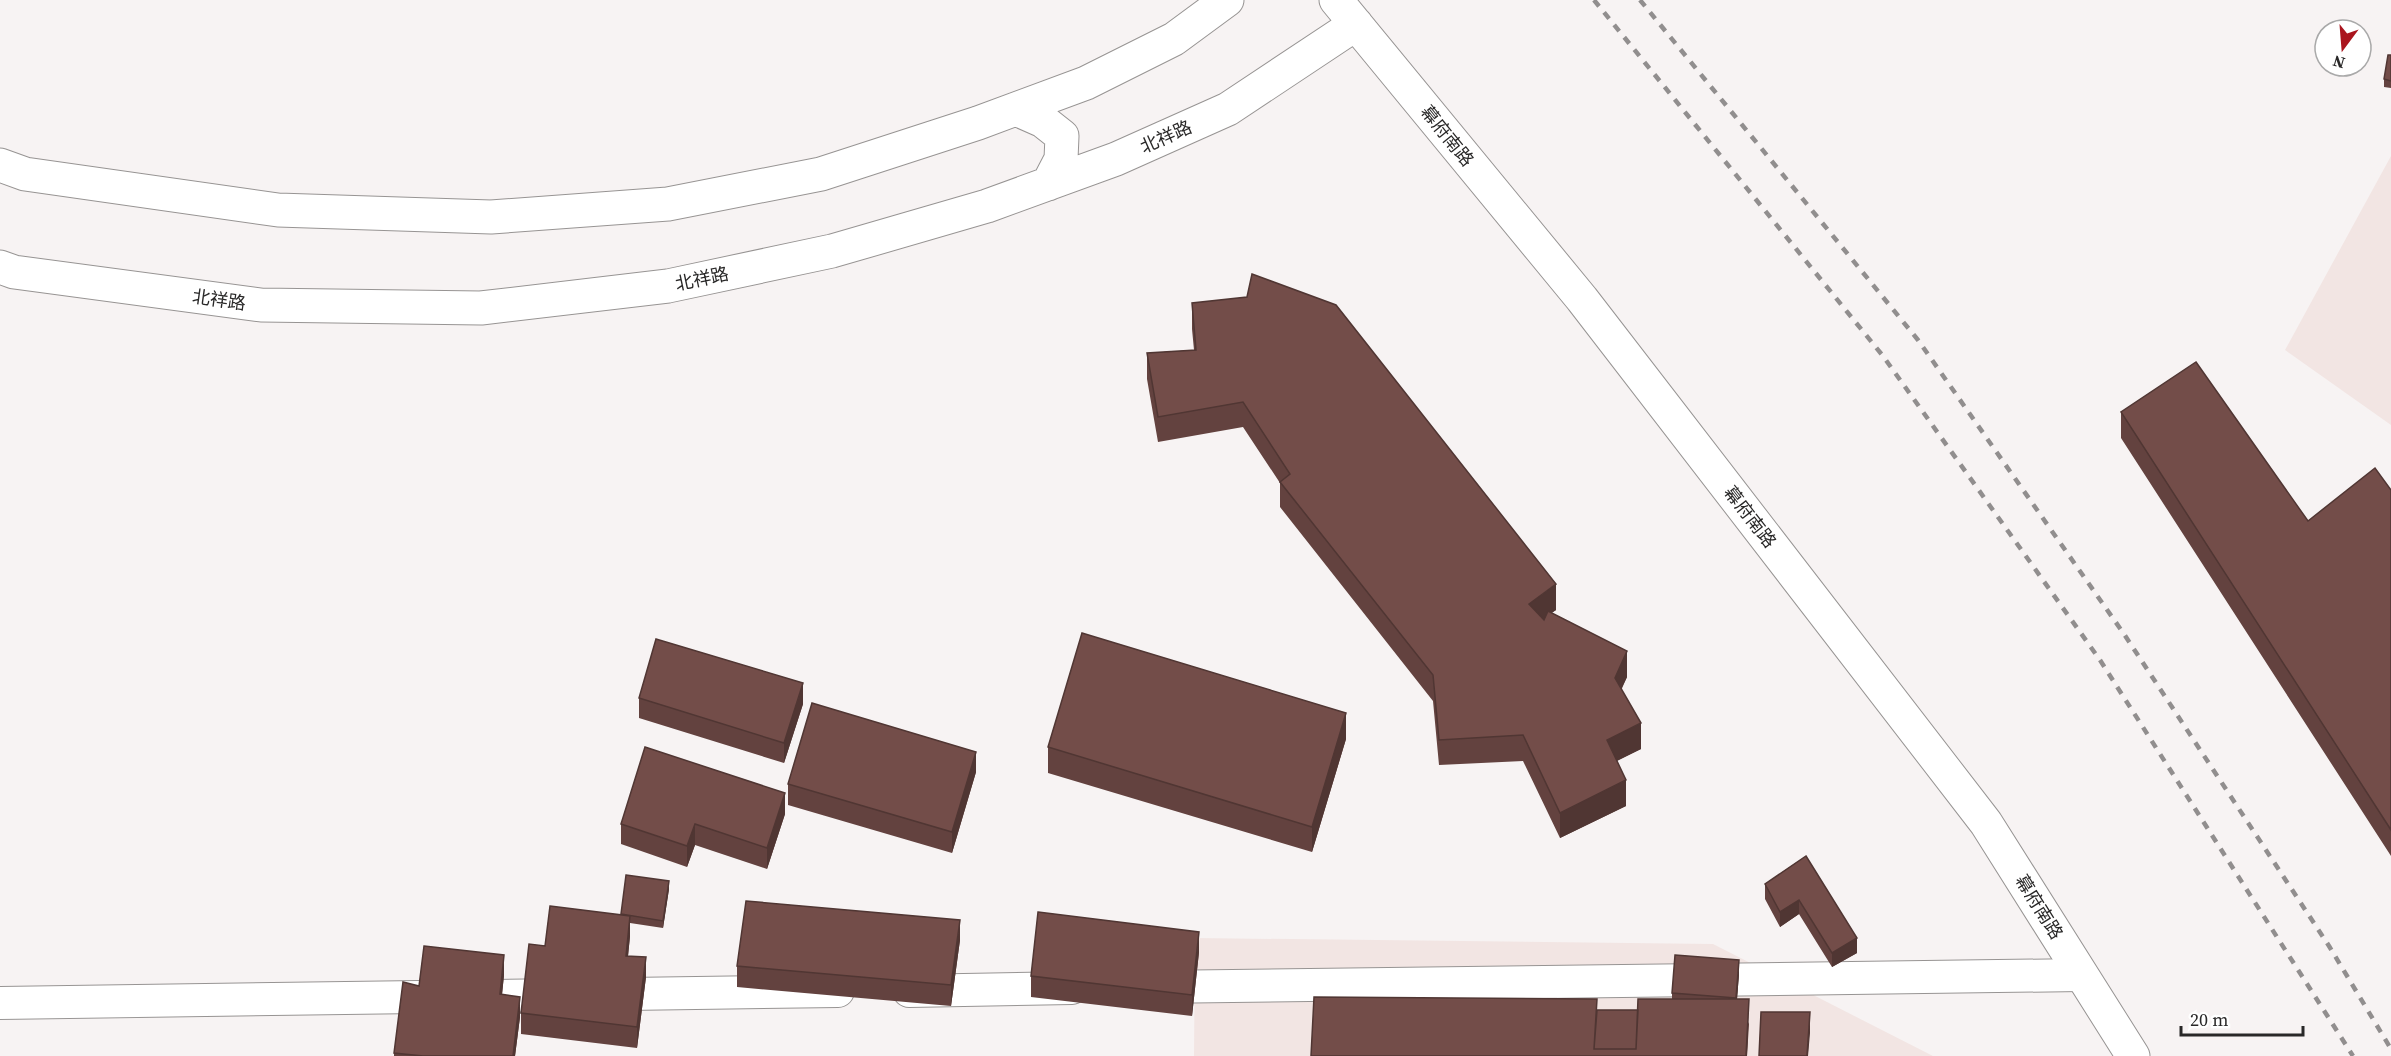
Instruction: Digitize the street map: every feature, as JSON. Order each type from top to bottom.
[{"type":"street","points":[[0,165],[25,174],[278,210],[490,217],[668,204],[800,178],[844,166],[1016,109],[1086,83],[1174,39],[1227,0]]},
{"type":"street","name":"北祥路","points":[[0,267],[14,272],[261,305],[481,308],[668,286],[832,251],[987,206],[1116,159],[1228,109],[1346,12]]},
{"type":"street","name":"幕府南路","points":[[1346,12],[1589,309],[1986,823],[2133,1056]]},
{"type":"street","points":[[1016,109],[1043,121],[1062,136],[1061,159],[1048,184]]},
{"type":"street","points":[[0,1003],[2081,975]]},
{"type":"shaded area","points":[[2391,156],[2391,425],[2285,350]]},
{"type":"shaded area","points":[[1195,938],[1713,944],[1933,1056],[1194,1056]]},
{"type":"building","points":[[2388,55],[2391,55],[2391,81],[2384,79]]},
{"type":"building","points":[[1252,274],[1336,305],[1556,584],[1529,604],[1544,620],[1548,611],[1627,651],[1615,678],[1641,723],[1607,740],[1626,780],[1560,813],[1523,735],[1439,740],[1433,675],[1280,482],[1290,474],[1243,402],[1158,417],[1147,353],[1196,350],[1192,303],[1247,297]]},
{"type":"building","points":[[2196,362],[2308,521],[2375,468],[2391,490],[2391,830],[2121,412]]},
{"type":"building","points":[[1082,633],[1346,713],[1312,827],[1048,747]]},
{"type":"building","points":[[656,639],[803,683],[784,743],[639,698]]},
{"type":"building","points":[[812,703],[976,752],[952,832],[788,784]]},
{"type":"building","points":[[645,747],[785,793],[767,848],[695,824],[687,846],[621,824]]},
{"type":"building","points":[[1806,856],[1857,938],[1832,953],[1799,900],[1780,912],[1765,884]]},
{"type":"building","points":[[626,875],[669,881],[663,921],[621,914]]},
{"type":"building","points":[[746,901],[960,920],[951,985],[737,966]]},
{"type":"building","points":[[550,906],[630,916],[626,956],[646,957],[637,1027],[521,1013],[529,944],[545,946]]},
{"type":"building","points":[[1038,912],[1199,932],[1192,995],[1031,976]]},
{"type":"building","points":[[424,946],[504,955],[500,994],[520,997],[513,1056],[423,1056],[394,1053],[403,982],[419,986]]},
{"type":"building","points":[[1675,955],[1739,960],[1736,998],[1672,993]]},
{"type":"building","points":[[1314,997],[1597,999],[1594,1049],[1636,1049],[1638,999],[1749,999],[1746,1056],[1311,1056]]},
{"type":"building","points":[[1597,1010],[1638,1010],[1636,1049],[1594,1049]]},
{"type":"building","points":[[1761,1012],[1810,1012],[1807,1056],[1759,1056]]},
{"type":"railway","points":[[1594,0],[1883,356],[2100,660],[2353,1056]]},
{"type":"railway","points":[[1640,0],[1918,340],[2124,634],[2329,946],[2391,1049]]}]
